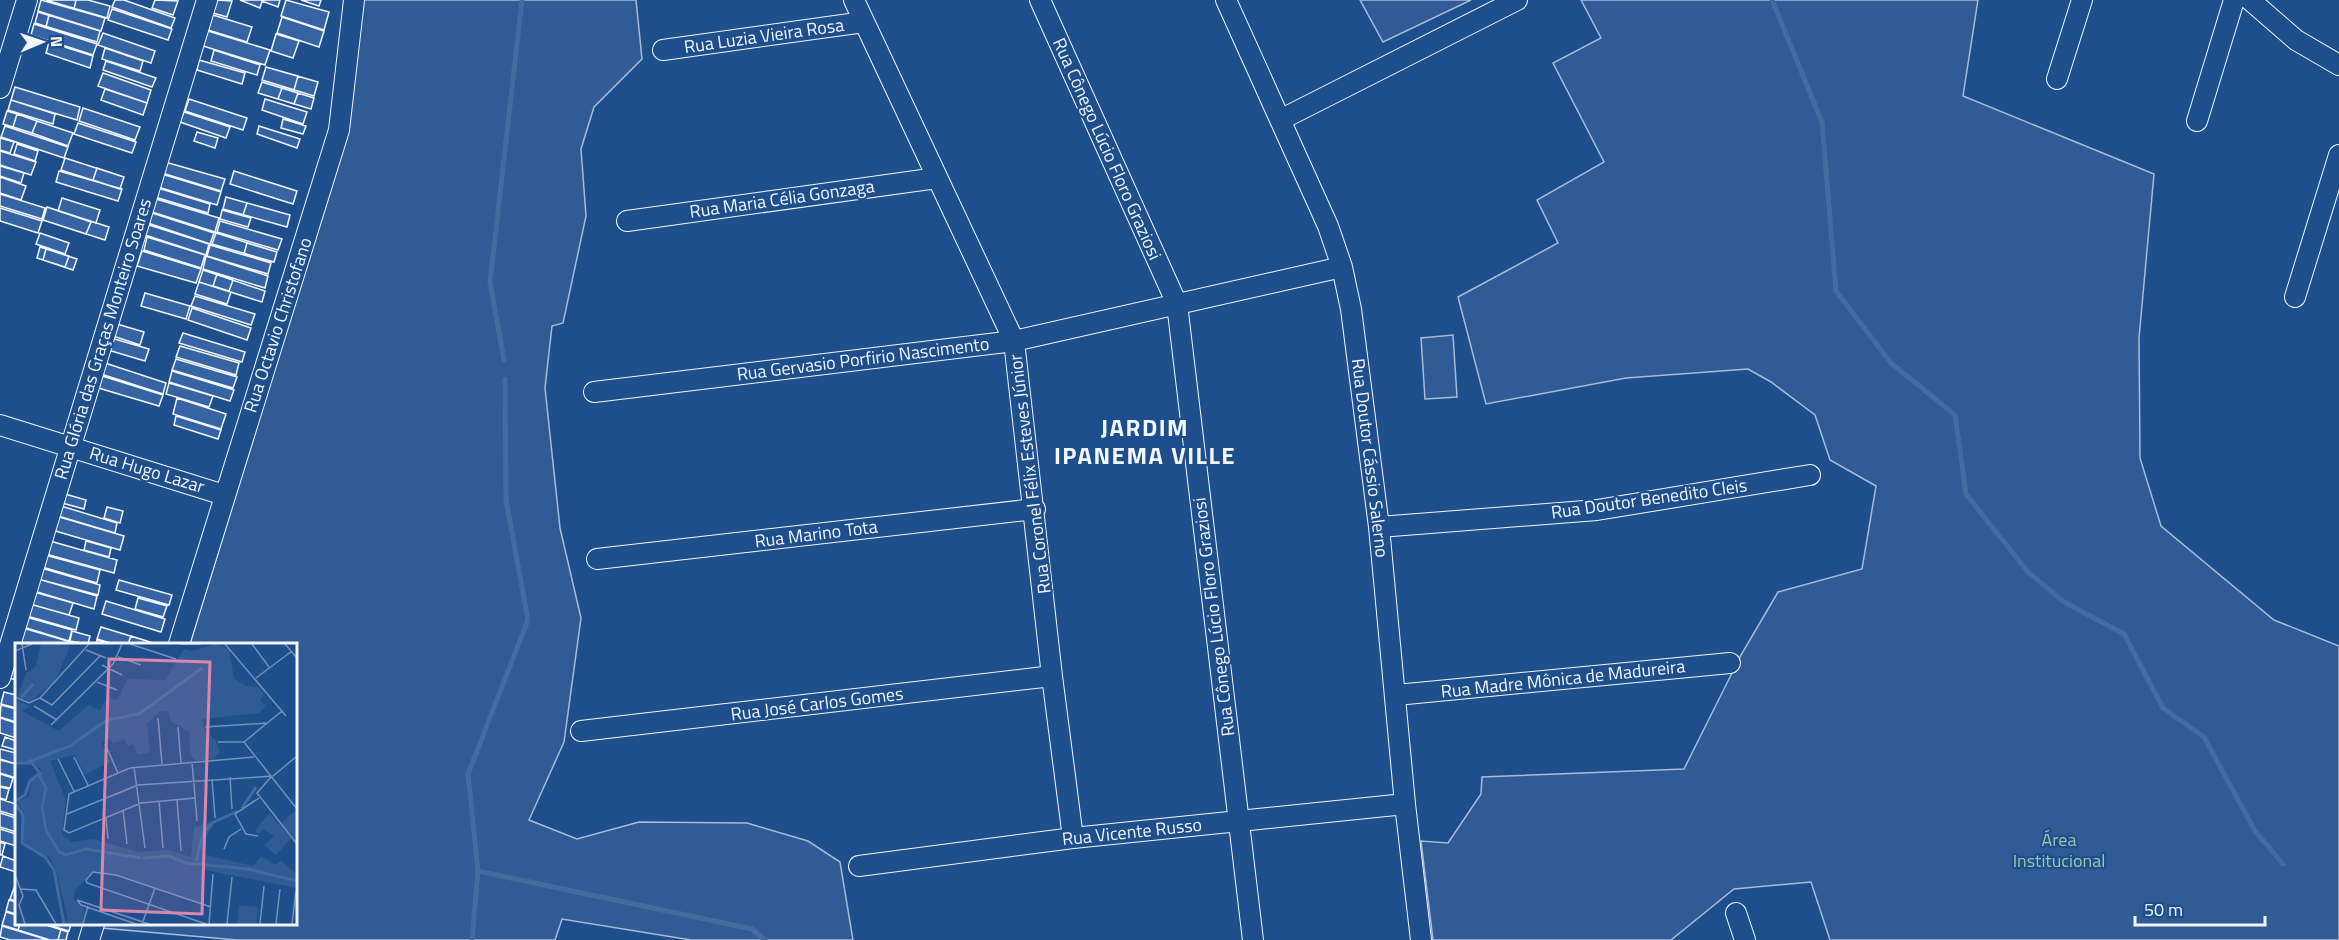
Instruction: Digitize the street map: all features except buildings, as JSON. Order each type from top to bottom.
[{"type":"street","points":[[0,88],[27,0]]},
{"type":"street","name":"Rua Glória das Graças Monteiro Soares","points":[[0,678],[207,0]]},
{"type":"street","name":"Rua Octavio Christofano","points":[[180,643],[339,130],[354,0]]},
{"type":"street","name":"Rua Coronel Félix Esteves Júnior","points":[[854,0],[1014,340],[1073,838]]},
{"type":"street","name":"Rua Cônego Lúcio Floro Graziosi","points":[[1040,0],[1177,304],[1253,940]]},
{"type":"street","name":"Rua Doutor Cássio Salerno","points":[[1226,0],[1328,226],[1342,267],[1351,309],[1379,526],[1405,804],[1421,940]]},
{"type":"street","points":[[1280,120],[1516,0]]},
{"type":"street","points":[[2057,79],[2082,0]]},
{"type":"street","points":[[2197,121],[2234,0]]},
{"type":"street","points":[[2250,0],[2296,40],[2339,65]]},
{"type":"street","name":"Rua Luzia Vieira Rosa","points":[[663,50],[864,22]]},
{"type":"street","points":[[2295,297],[2339,154]]},
{"type":"street","name":"Rua Maria Célia Gonzaga","points":[[627,221],[937,178]]},
{"type":"street","name":"Rua Gervasio Porfirio Nascimento","points":[[594,392],[1014,340],[1342,267]]},
{"type":"street","name":"Rua Hugo Lazar","points":[[0,425],[224,495]]},
{"type":"street","name":"Rua Doutor Benedito Cleis","points":[[1379,526],[1597,510],[1810,475]]},
{"type":"street","name":"Rua Marino Tota","points":[[597,559],[1035,509]]},
{"type":"street","name":"Rua Madre Mônica de Madureira","points":[[1396,695],[1730,663]]},
{"type":"street","name":"Rua José Carlos Gomes","points":[[581,731],[1052,676]]},
{"type":"street","name":"Rua Vicente Russo","points":[[859,866],[1073,838],[1405,804]]},
{"type":"street","points":[[1736,913],[1745,940]]},
{"type":"street","points":[[89,940],[94,925]]},
{"type":"shaded area","points":[[355,0],[636,0],[642,59],[594,107],[581,149],[586,216],[563,323],[552,326],[545,388],[560,528],[581,618],[564,742],[529,820],[577,839],[639,822],[747,823],[808,841],[840,862],[853,940],[691,940],[562,919],[555,940],[237,940],[102,928],[103,925],[297,925],[297,643],[190,643],[348,129]]},
{"type":"shaded area","points":[[1360,0],[1471,0],[1383,42]]},
{"type":"shaded area","points":[[1581,0],[1978,0],[1963,96],[2154,174],[2139,338],[2140,458],[2161,526],[2274,620],[2339,646],[2339,940],[1830,940],[1811,882],[1734,889],[1671,940],[1433,940],[1421,841],[1448,843],[1481,794],[1482,777],[1684,769],[1741,655],[1778,592],[1862,569],[1876,486],[1830,460],[1815,415],[1771,382],[1748,369],[1626,378],[1486,404],[1458,297],[1558,243],[1537,200],[1604,162],[1553,63],[1601,38]]},
{"type":"shaded area","points":[[1453,335],[1457,397],[1425,399],[1421,338]]},
{"type":"waterway","points":[[504,360],[490,282],[522,0]]},
{"type":"waterway","points":[[1772,0],[1822,122],[1836,291],[1891,363],[1955,415],[1966,494],[2028,572],[2064,602],[2124,634],[2163,708],[2204,737],[2255,831],[2283,864]]},
{"type":"waterway","points":[[472,940],[478,871],[468,774],[528,620],[506,500],[505,379]]},
{"type":"waterway","points":[[478,871],[752,929],[765,940]]},
{"type":"district","name":"JARDIM IPANEMA VILLE","points":[[1145,442]]},
{"type":"park label","name":"Área Institucional","points":[[2059,850]]}]
